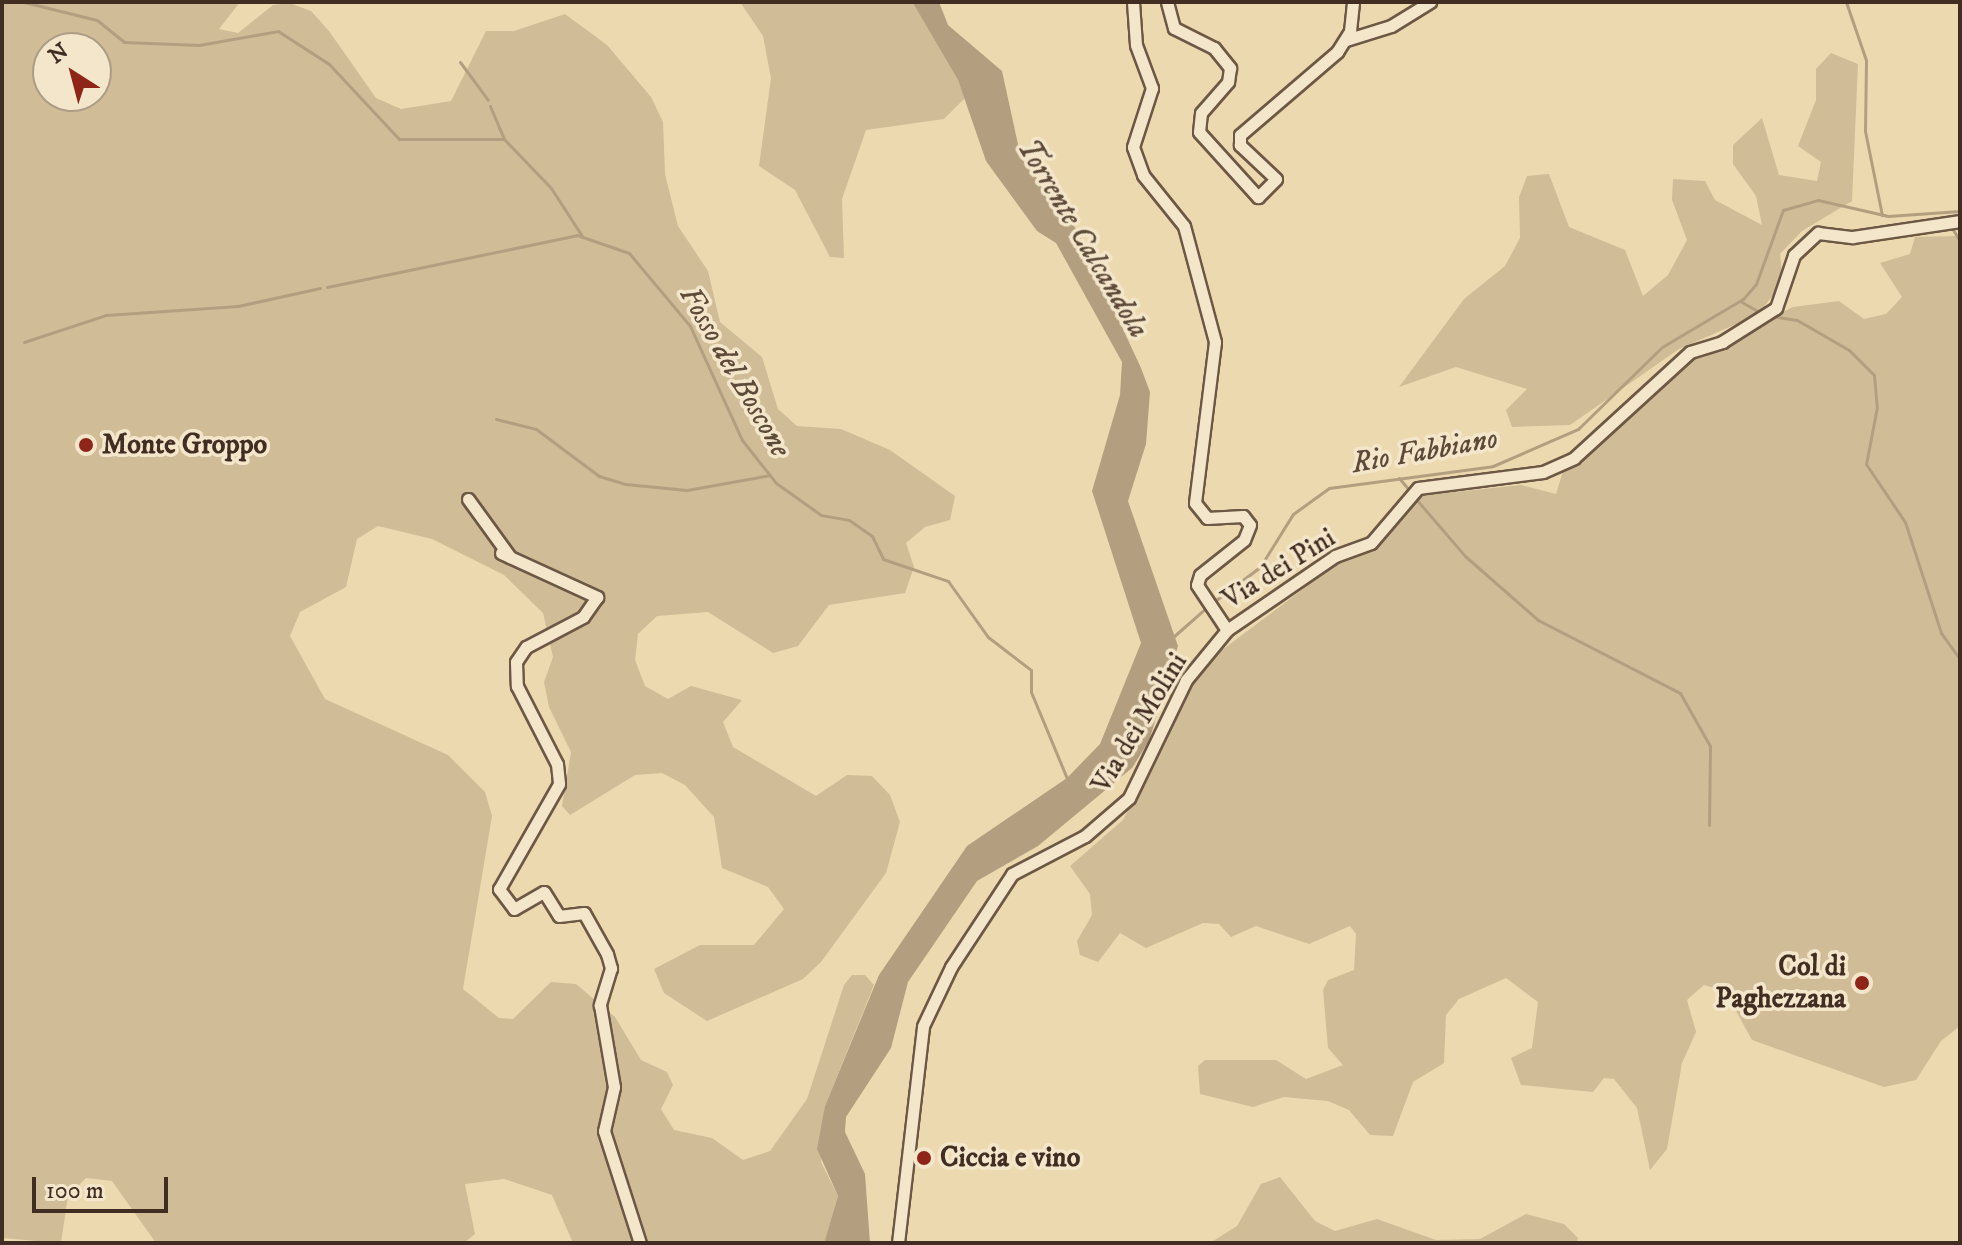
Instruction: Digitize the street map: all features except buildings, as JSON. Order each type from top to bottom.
[{"type":"street","name":"Via dei Pini","points":[[1133,2],[1136,45],[1152,88],[1133,147],[1143,175],[1184,226],[1215,342],[1195,503],[1207,518],[1243,516],[1250,525],[1244,540],[1200,575],[1207,605],[1226,628],[1335,556],[1371,543],[1418,488],[1543,472],[1574,458],[1690,352],[1722,342],[1776,308],[1794,255],[1818,233],[1853,237],[1960,221]]},
{"type":"street","points":[[1167,2],[1174,28],[1214,48],[1230,68],[1228,82],[1201,113],[1199,132],[1258,197],[1271,192],[1276,179],[1240,145],[1242,130],[1346,40],[1391,26],[1430,2]]},
{"type":"street","points":[[1346,40],[1353,2]]},
{"type":"street","points":[[468,499],[506,555],[597,597],[583,617],[526,647],[516,662],[517,686],[560,774],[499,889],[514,909],[544,892],[559,916],[584,913],[607,954],[611,968],[600,1005],[614,1087],[604,1131],[640,1243]]},
{"type":"street","name":"Via dei Molini","points":[[898,1243],[923,1026],[951,967],[1012,874],[1085,836],[1129,798],[1186,680],[1226,628]]},
{"type":"shaded area","points":[[2,2],[240,2],[219,29],[238,33],[273,5],[289,3],[311,11],[329,31],[376,98],[401,109],[451,101],[486,31],[514,31],[565,14],[607,45],[651,97],[663,122],[665,174],[678,226],[708,271],[720,322],[762,357],[778,409],[797,426],[841,429],[890,450],[955,496],[950,520],[925,527],[906,543],[914,567],[905,593],[829,605],[798,646],[773,653],[708,612],[657,616],[638,634],[635,660],[645,686],[668,699],[691,686],[742,700],[723,722],[733,747],[816,796],[847,775],[872,776],[890,795],[900,822],[886,873],[821,962],[803,979],[707,1021],[664,993],[654,969],[700,945],[754,945],[784,909],[768,887],[722,868],[714,817],[685,785],[662,773],[635,775],[570,815],[562,806],[571,752],[549,707],[544,682],[553,657],[543,613],[504,575],[432,539],[378,526],[357,539],[346,587],[300,612],[290,636],[325,699],[448,755],[485,792],[492,816],[463,989],[499,1018],[513,1019],[551,982],[576,984],[615,1017],[641,1060],[667,1072],[673,1085],[661,1109],[674,1130],[712,1138],[743,1160],[770,1151],[807,1099],[844,985],[852,975],[865,975],[874,985],[825,1106],[821,1162],[838,1196],[824,1243],[573,1243],[552,1195],[504,1179],[465,1184],[475,1234],[464,1243],[156,1243],[112,1181],[86,1178],[68,1196],[61,1243],[2,1238]]},
{"type":"shaded area","points":[[740,2],[913,2],[958,80],[965,98],[944,119],[866,130],[842,199],[844,258],[830,257],[795,190],[759,166],[771,78],[763,36]]},
{"type":"shaded area","points":[[939,2],[948,25],[1002,71],[1021,158],[1077,230],[1150,392],[1146,444],[1128,501],[1178,646],[1149,741],[1132,768],[1038,846],[977,881],[908,982],[891,1048],[846,1117],[845,1132],[865,1174],[870,1243],[824,1243],[838,1196],[817,1149],[825,1106],[879,975],[967,846],[1067,778],[1100,744],[1141,643],[1092,491],[1120,395],[1122,362],[1056,243],[1037,231],[986,161],[958,80],[913,3]]},
{"type":"shaded area","points":[[1831,53],[1858,64],[1852,201],[1802,231],[1780,254],[1783,283],[1757,315],[1679,349],[1570,425],[1512,427],[1506,410],[1527,389],[1456,367],[1399,387],[1464,299],[1505,266],[1520,238],[1519,197],[1527,176],[1549,174],[1569,227],[1625,250],[1643,296],[1668,275],[1687,240],[1672,200],[1673,179],[1705,181],[1715,200],[1762,225],[1756,196],[1733,164],[1733,145],[1762,118],[1779,175],[1817,181],[1821,162],[1798,146],[1816,100],[1816,69]]},
{"type":"shaded area","points":[[1960,236],[1960,1026],[1941,1041],[1916,1080],[1884,1087],[1752,1040],[1725,991],[1704,985],[1687,1000],[1696,1032],[1682,1063],[1667,1149],[1650,1170],[1637,1108],[1614,1079],[1604,1078],[1593,1092],[1521,1085],[1511,1058],[1532,1048],[1538,1002],[1506,978],[1459,999],[1446,1015],[1444,1063],[1413,1082],[1393,1136],[1370,1135],[1349,1110],[1328,1101],[1284,1097],[1253,1107],[1200,1094],[1198,1066],[1205,1060],[1276,1060],[1306,1079],[1343,1065],[1328,1048],[1323,990],[1328,980],[1354,970],[1356,934],[1350,926],[1309,944],[1256,926],[1231,937],[1219,924],[1203,923],[1146,948],[1120,933],[1098,962],[1080,955],[1077,941],[1092,915],[1090,894],[1070,866],[1123,820],[1193,684],[1218,653],[1339,562],[1377,547],[1417,496],[1521,485],[1556,494],[1564,468],[1692,356],[1793,307],[1839,301],[1864,319],[1886,314],[1902,297],[1880,263],[1910,254],[1915,237]]},
{"type":"shaded area","points":[[1280,1177],[1315,1221],[1335,1231],[1377,1219],[1436,1240],[1480,1239],[1526,1214],[1564,1224],[1578,1238],[1576,1243],[1210,1243],[1237,1226],[1261,1184]]},
{"type":"waterway","points":[[24,2],[97,20],[124,42],[199,45],[278,31],[329,64],[399,139],[504,139],[551,188],[582,236]]},
{"type":"waterway","points":[[1846,2],[1866,60],[1865,131],[1882,215]]},
{"type":"waterway","points":[[460,62],[488,100]]},
{"type":"waterway","points":[[490,106],[504,139]]},
{"type":"waterway","name":"Rio Fabbiano","points":[[1212,603],[1260,567],[1293,514],[1329,488],[1493,466],[1578,429],[1662,347],[1743,299],[1756,284],[1783,210],[1818,200],[1888,216],[1960,211]]},
{"type":"waterway","points":[[1950,225],[1960,241]]},
{"type":"waterway","name":"Fosso del Boscone","points":[[327,287],[577,235],[629,253],[690,326],[742,440],[776,483],[821,515],[849,520],[872,536],[883,559],[948,581],[988,637],[1031,670],[1031,692],[1068,781]]},
{"type":"waterway","points":[[24,342],[106,315],[238,306],[320,288]]},
{"type":"waterway","points":[[1740,301],[1761,313]]},
{"type":"waterway","points":[[1771,316],[1797,320],[1849,350],[1874,375],[1877,407],[1866,464],[1905,522],[1941,633],[1960,659]]},
{"type":"waterway","points":[[496,419],[536,429],[599,476],[625,484],[687,490],[770,475]]},
{"type":"waterway","points":[[1399,478],[1409,490]]},
{"type":"waterway","points":[[1416,499],[1465,556],[1538,620],[1680,693],[1710,746],[1709,825]]},
{"type":"waterway","name":"Rio Fabbiano","points":[[1173,637],[1206,608]]},
{"type":"place","name":"Monte Groppo","points":[[86,445]]},
{"type":"place","name":"Col di Paghezzana","points":[[1862,983]]},
{"type":"place","name":"Ciccia e vino","points":[[924,1158]]},
{"type":"water label","name":"Torrente Calcandola","points":[[1082,239]]}]
